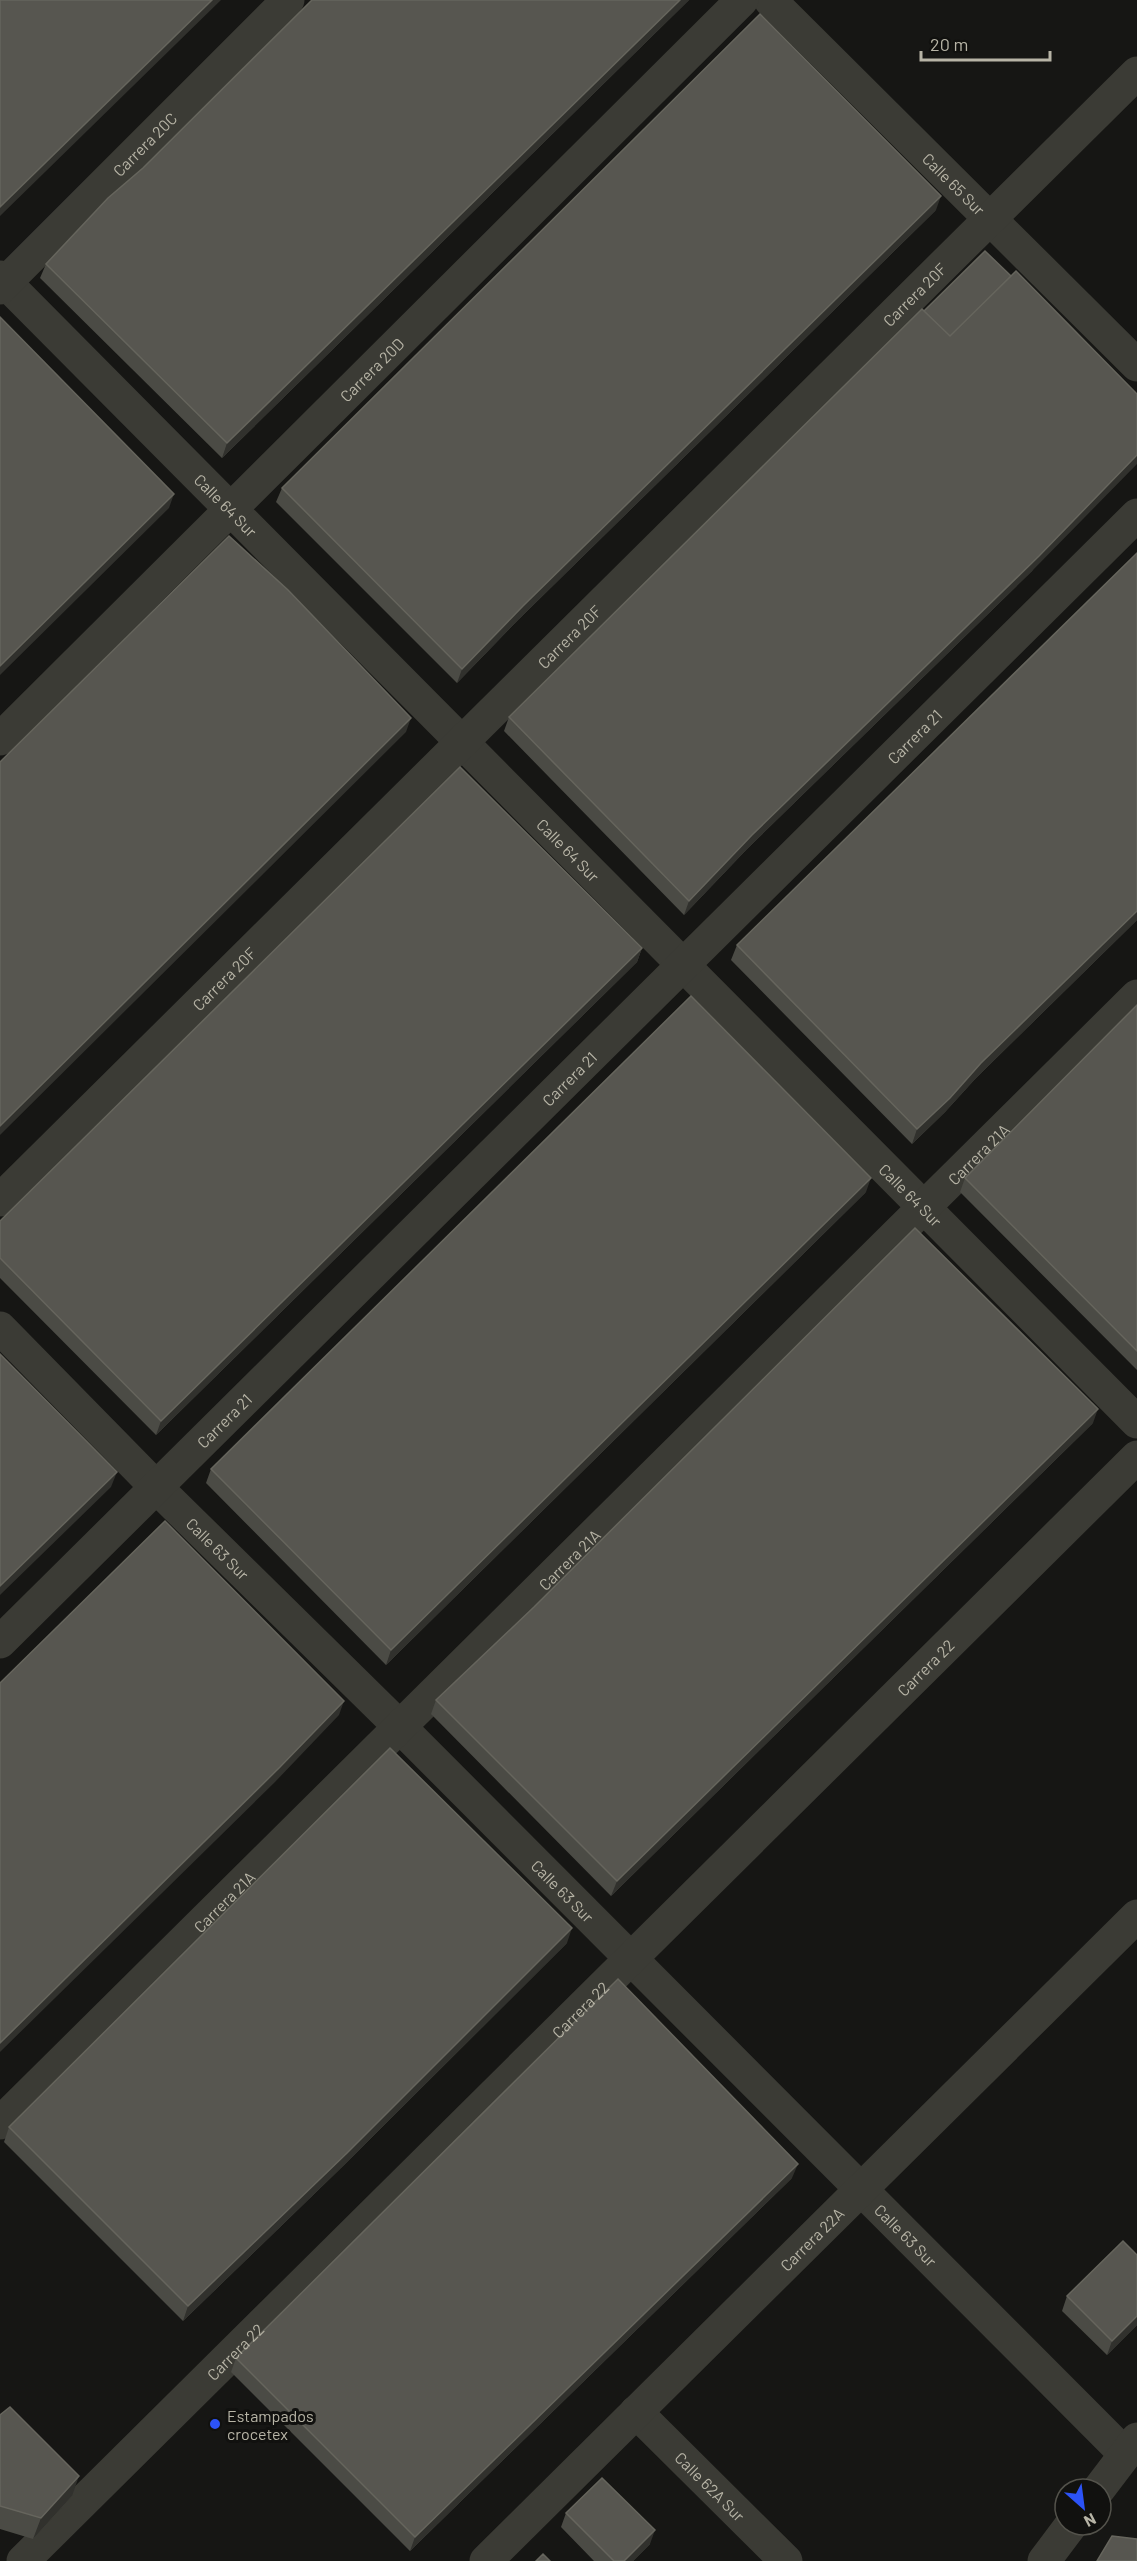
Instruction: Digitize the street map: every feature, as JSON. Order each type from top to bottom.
[{"type":"street","name":"Carrera 20C","points":[[2,282],[288,0]]},
{"type":"street","name":"Carrera 20D","points":[[0,739],[742,0]]},
{"type":"street","name":"Calle 65 Sur","points":[[770,0],[1137,365]]},
{"type":"street","name":"Carrera 20F","points":[[0,1200],[1137,73]]},
{"type":"street","name":"Calle 64 Sur","points":[[2,282],[463,741],[682,966],[1137,1422]]},
{"type":"street","name":"Carrera 21","points":[[0,1642],[1137,515]]},
{"type":"street","name":"Carrera 21A","points":[[0,2123],[1137,996]]},
{"type":"street","name":"Calle 63 Sur","points":[[0,1328],[156,1487],[400,1727],[861,2189],[1131,2446]]},
{"type":"street","name":"Carrera 22","points":[[23,2561],[1137,1457]]},
{"type":"street","name":"Carrera 22A","points":[[486,2561],[861,2189],[1134,1926]]},
{"type":"street","name":"Calle 62A Sur","points":[[636,2412],[786,2561]]},
{"type":"street","points":[[1108,2477],[1131,2446]]},
{"type":"street","points":[[1044,2561],[1062,2537]]},
{"type":"building","points":[[0,0],[212,0],[0,207]]},
{"type":"building","points":[[312,0],[680,0],[227,443],[46,264],[108,198],[143,168]]},
{"type":"building","points":[[760,14],[941,196],[523,606],[462,669],[282,488]]},
{"type":"building","points":[[985,251],[1011,276],[950,336],[924,311]]},
{"type":"building","points":[[1016,271],[1137,394],[1137,455],[1039,556],[752,835],[689,901],[509,717],[922,309],[950,336]]},
{"type":"building","points":[[0,317],[174,494],[0,666]]},
{"type":"building","points":[[229,536],[288,590],[411,718],[0,1126],[0,762]]},
{"type":"building","points":[[1137,553],[1137,911],[981,1063],[950,1098],[917,1129],[737,945]]},
{"type":"building","points":[[460,767],[642,948],[161,1421],[0,1258],[0,1221]]},
{"type":"building","points":[[691,996],[871,1178],[391,1650],[211,1469]]},
{"type":"building","points":[[1137,1005],[1137,1351],[965,1178]]},
{"type":"building","points":[[915,1228],[1098,1409],[617,1881],[436,1700],[534,1607]]},
{"type":"building","points":[[0,1354],[117,1472],[0,1586]]},
{"type":"building","points":[[165,1521],[344,1701],[0,2043],[0,1683]]},
{"type":"building","points":[[390,1748],[572,1928],[347,2153],[188,2306],[9,2127]]},
{"type":"building","points":[[618,1979],[798,2164],[415,2537],[236,2358]]},
{"type":"building","points":[[1123,2241],[1137,2255],[1137,2316],[1112,2341],[1067,2296]]},
{"type":"building","points":[[10,2407],[79,2476],[41,2518],[0,2506],[0,2415]]},
{"type":"building","points":[[602,2478],[655,2530],[624,2561],[614,2561],[566,2513]]},
{"type":"building","points":[[1113,2536],[1137,2539],[1137,2561],[1097,2561]]},
{"type":"building","points":[[543,2554],[550,2561],[536,2561]]},
{"type":"place","name":"Estampados crocetex","points":[[215,2424]]}]
